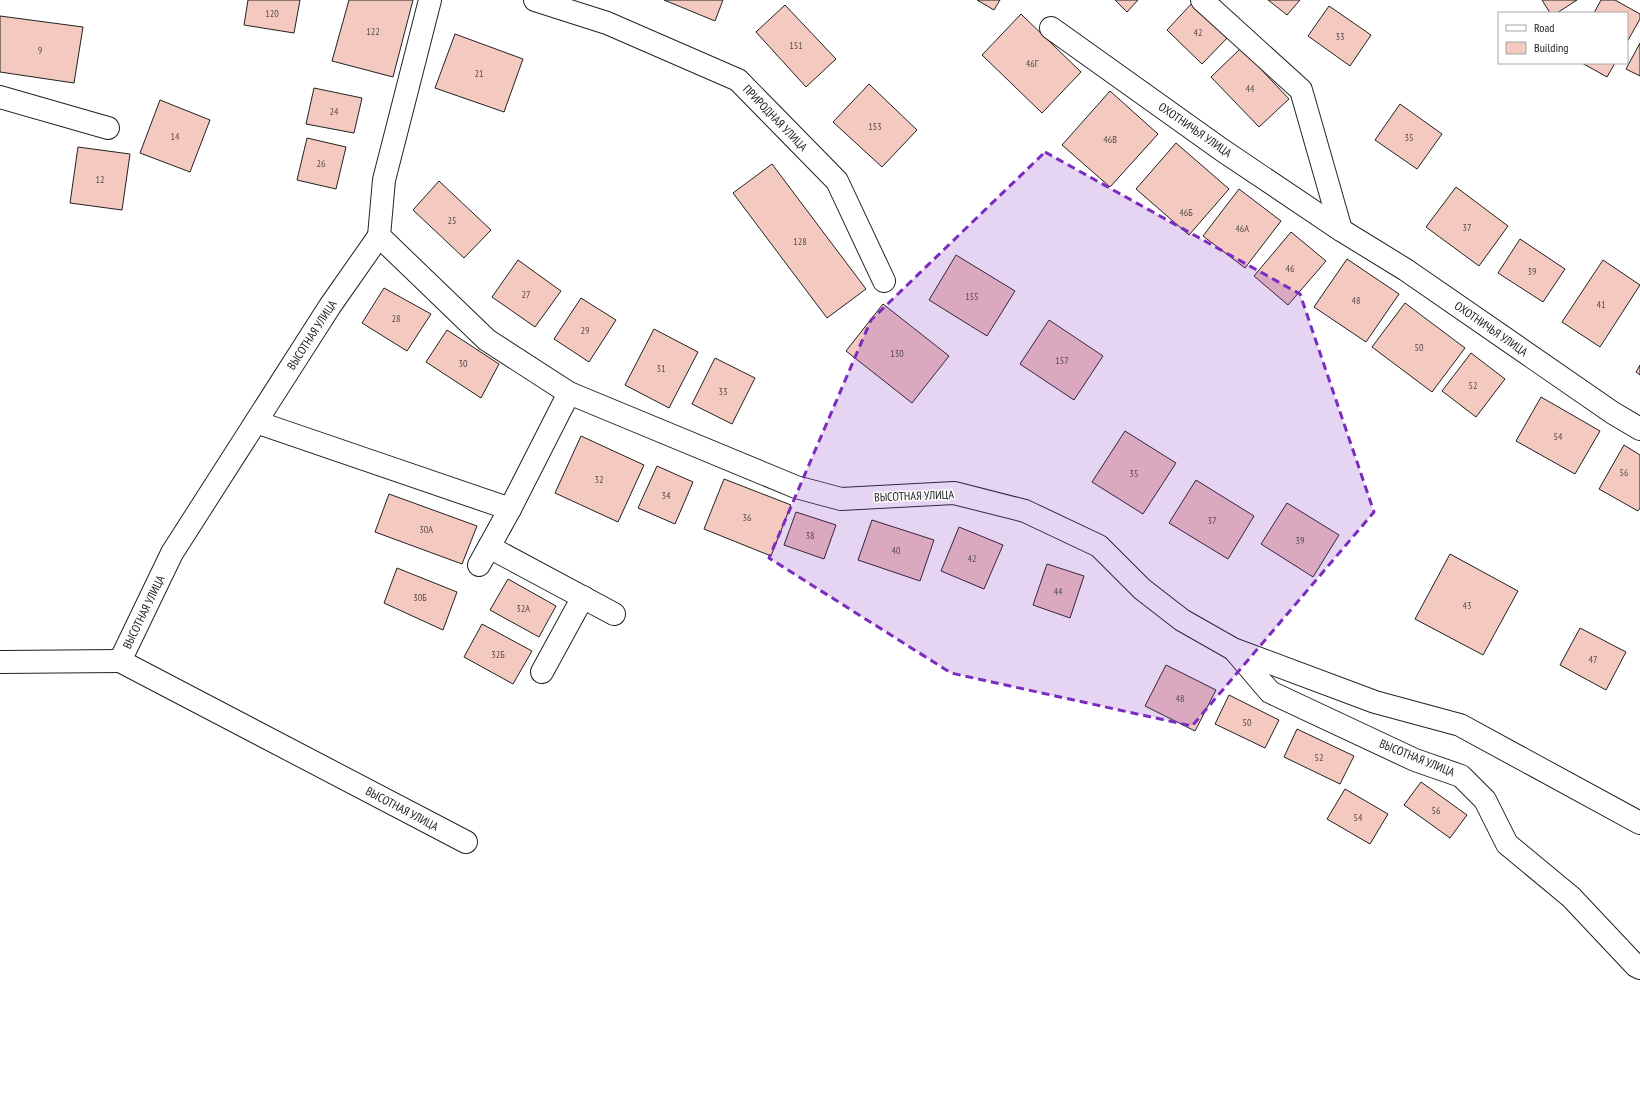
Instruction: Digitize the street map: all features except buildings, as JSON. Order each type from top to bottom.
[{"type":"street","name":"ВЫСОТНАЯ УЛИЦА","points":[[430,0],[384,180],[379,236],[330,306],[172,553],[120,661],[466,842]]},
{"type":"street","name":"ПРИРОДНАЯ УЛИЦА","points":[[535,0],[607,23],[738,80],[837,181],[884,281]]},
{"type":"street","points":[[1202,0],[1300,90],[1341,230]]},
{"type":"street","name":"ОХОТНИЧЬЯ УЛИЦА","points":[[1051,28],[1222,150],[1341,230],[1406,270],[1613,413],[1640,429]]},
{"type":"street","points":[[0,97],[108,128]]},
{"type":"street","name":"ВЫСОТНАЯ УЛИЦА","points":[[379,236],[487,340],[569,393],[796,487],[841,499],[954,493],[1025,511],[1098,546],[1142,589],[1182,620],[1233,649],[1375,702],[1460,725],[1640,823]]},
{"type":"street","points":[[569,393],[510,509],[484,556],[583,597],[614,614]]},
{"type":"street","points":[[256,422],[510,509]]},
{"type":"street","points":[[542,672],[583,597]]},
{"type":"street","name":"ВЫСОТНАЯ УЛИЦА","points":[[1233,649],[1270,692],[1415,760],[1461,776],[1485,800],[1507,844],[1571,897],[1636,966],[1640,968]]},
{"type":"street","points":[[0,662],[120,661]]},
{"type":"highlighted area","points":[[1045,152],[1300,294],[1374,512],[1192,726],[951,673],[769,558],[871,320]]}]
